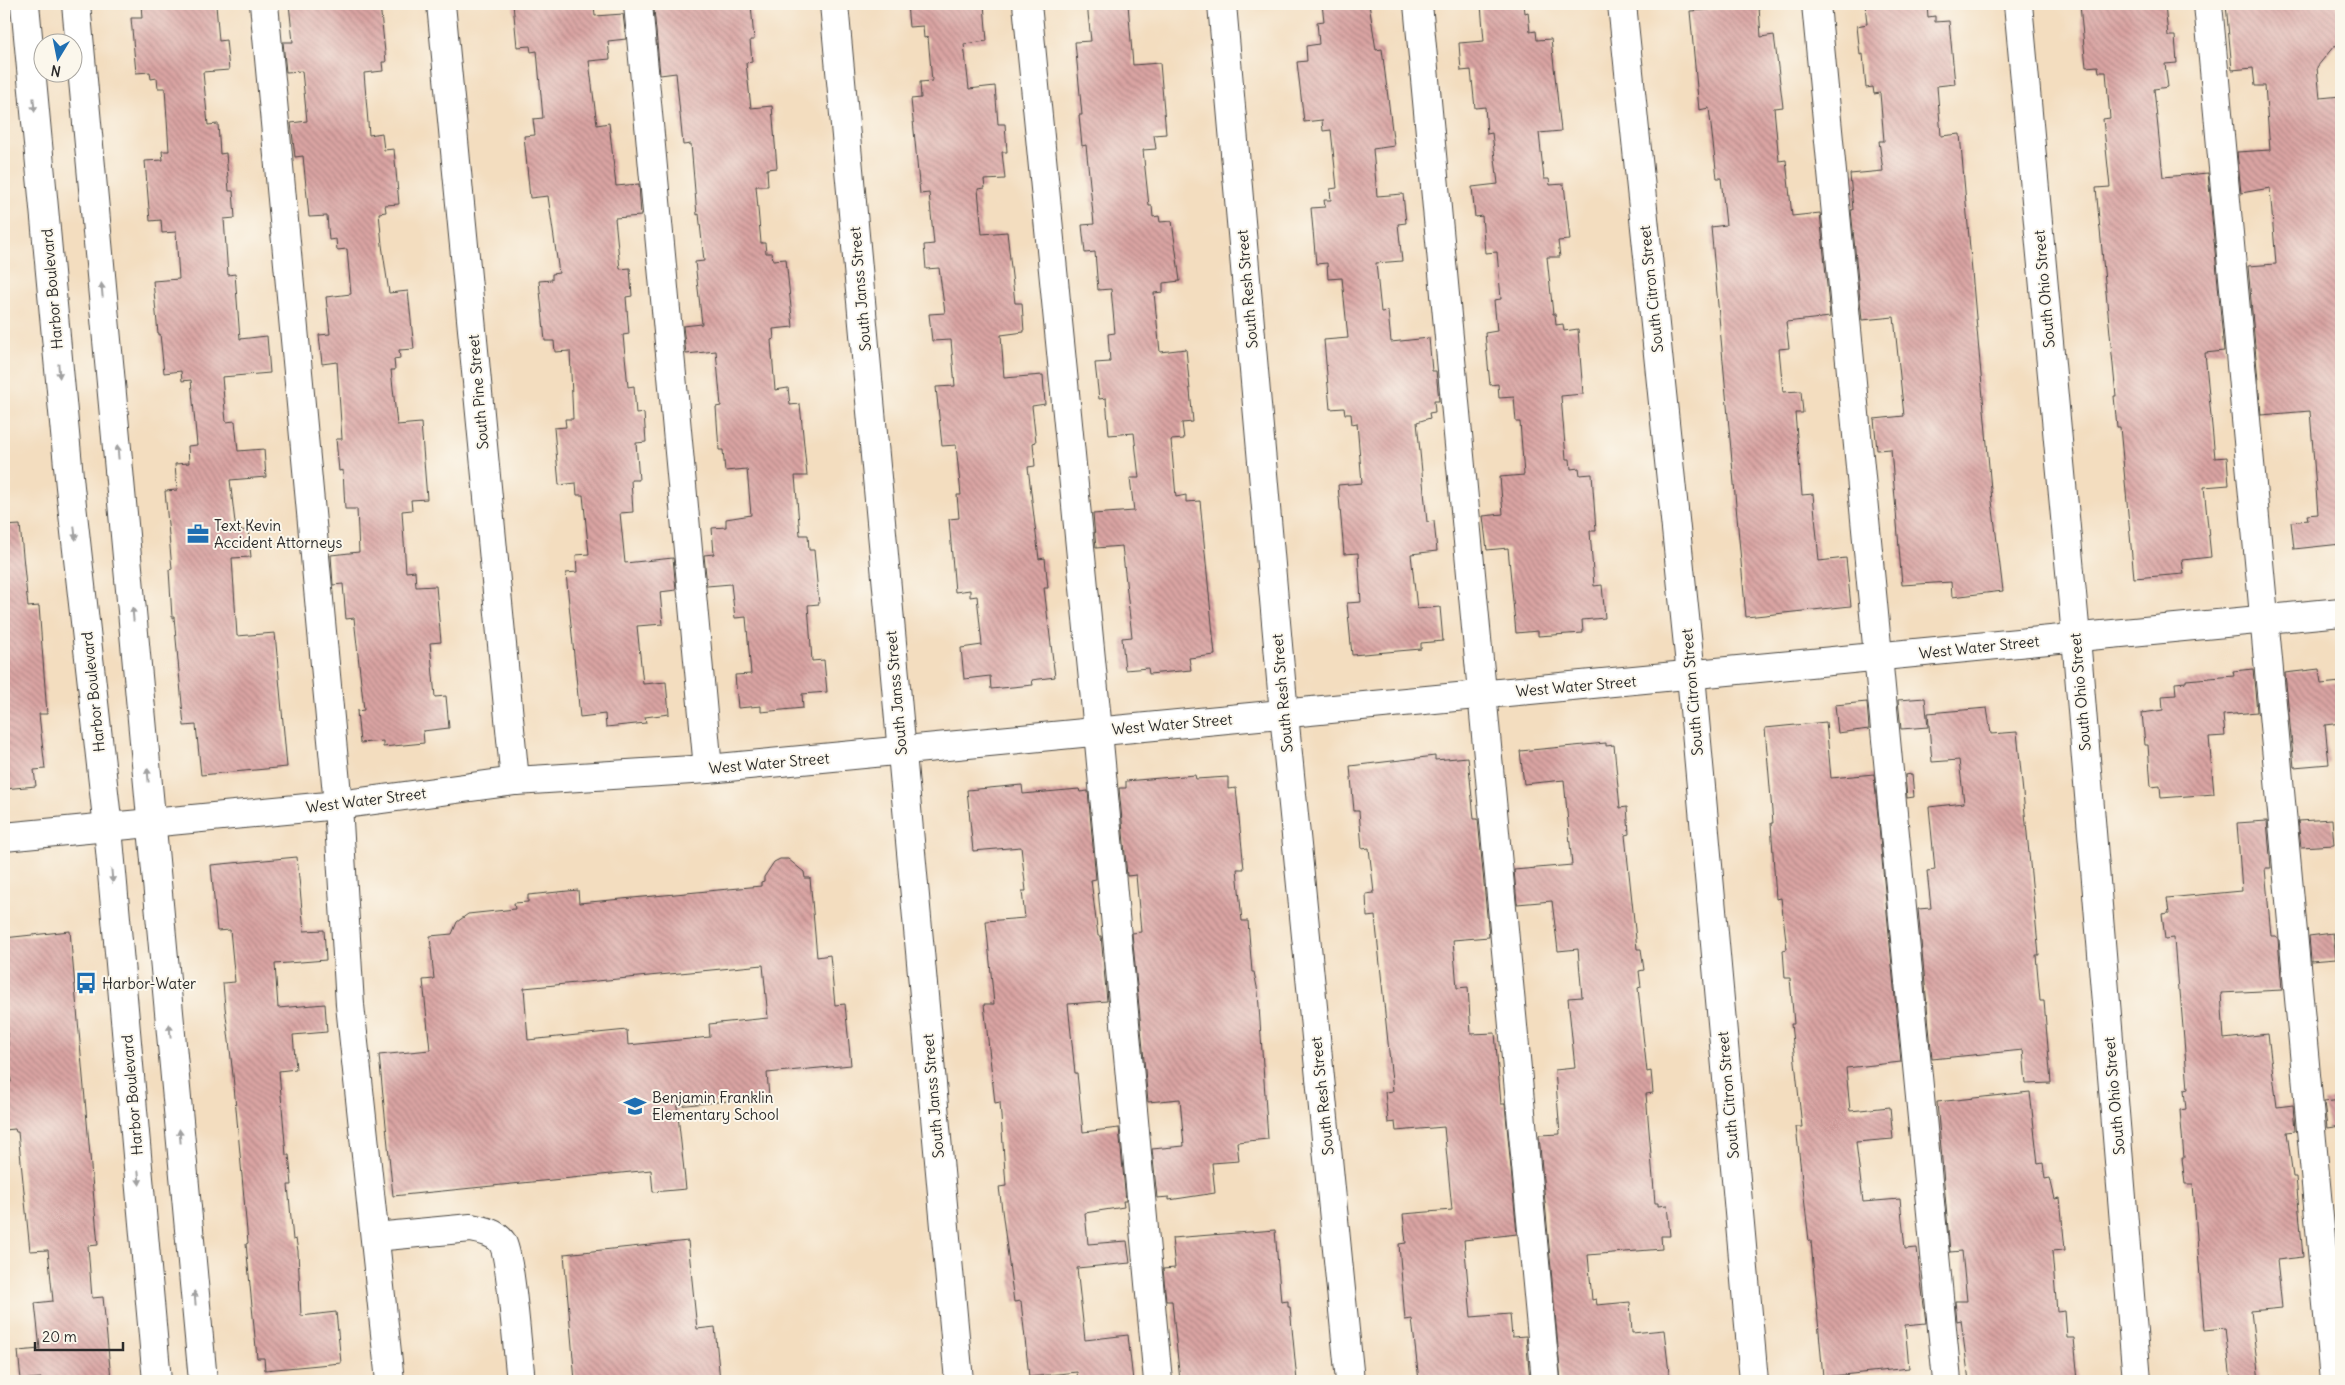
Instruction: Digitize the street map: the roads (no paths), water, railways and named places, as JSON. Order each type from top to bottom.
[{"type":"street","name":"Harbor Boulevard","points":[[25,4],[70,487],[108,828],[157,1381]]},
{"type":"street","points":[[76,4],[203,1381]]},
{"type":"street","points":[[264,4],[338,804],[350,1005],[390,1381]]},
{"type":"street","name":"South Pine Street","points":[[441,4],[515,781]]},
{"type":"street","points":[[638,4],[708,769]]},
{"type":"street","name":"South Janss Street","points":[[834,4],[959,1381]]},
{"type":"street","points":[[1027,4],[1098,731],[1158,1381]]},
{"type":"street","name":"South Resh Street","points":[[1222,4],[1284,714],[1350,1381]]},
{"type":"street","points":[[1418,4],[1484,694],[1546,1381]]},
{"type":"street","name":"South Citron Street","points":[[1622,4],[1691,675],[1754,1381]]},
{"type":"street","points":[[1816,4],[1947,1381]]},
{"type":"street","name":"South Ohio Street","points":[[2018,4],[2076,637],[2137,1381]]},
{"type":"street","points":[[2208,4],[2334,1381]]},
{"type":"street","name":"West Water Street","points":[[4,837],[152,824],[338,804],[515,781],[708,769],[2341,612]]},
{"type":"street","points":[[375,1238],[471,1228],[486,1231],[499,1238],[504,1244],[508,1265],[521,1381]]},
{"type":"place","name":"Text Kevin Accident Attorneys","points":[[198,534]]},
{"type":"place","name":"Harbor-Water","points":[[86,983]]},
{"type":"place","name":"Benjamin Franklin Elementary School","points":[[635,1106]]}]
